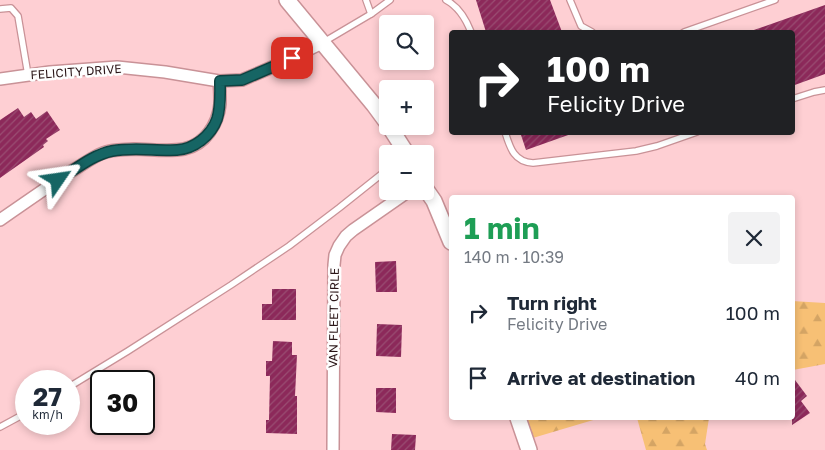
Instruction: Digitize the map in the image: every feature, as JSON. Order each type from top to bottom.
[{"type":"street","points":[[287,0],[379,112]]},
{"type":"street","name":"FELICITY DRIVE","points":[[0,79],[117,67],[166,72],[220,81],[242,80],[322,43]]},
{"type":"street","points":[[0,220],[50,185],[102,153],[119,150],[176,150],[194,146],[211,130],[217,120],[220,104],[220,81]]},
{"type":"street","name":"VAN FLEET CIRLE","points":[[333,450],[335,255],[342,240],[396,200]]},
{"type":"street","points":[[433,200],[449,237]]},
{"type":"street","points":[[519,420],[529,450]]},
{"type":"lane","points":[[366,0],[371,14]]},
{"type":"lane","points":[[322,43],[371,14],[390,0]]},
{"type":"lane","points":[[446,0],[463,15],[469,30]]},
{"type":"lane","points":[[570,0],[580,26],[588,30]]},
{"type":"lane","points":[[690,30],[775,0]]},
{"type":"lane","points":[[0,9],[11,8],[18,16],[28,75]]},
{"type":"lane","points":[[795,98],[825,90]]},
{"type":"lane","points":[[506,135],[514,154],[526,163],[636,150],[657,146],[689,135]]},
{"type":"lane","points":[[80,380],[289,246],[379,176]]},
{"type":"lane","points":[[0,427],[15,419]]},
{"type":"green space","points":[[795,301],[825,303],[825,364],[795,370]]},
{"type":"green space","points":[[519,420],[593,420],[526,440]]},
{"type":"green space","points":[[638,420],[709,420],[705,444],[707,450],[646,450]]},
{"type":"building","points":[[476,0],[550,0],[561,30],[485,30]]},
{"type":"building","points":[[825,5],[825,74],[795,85],[795,30],[754,30]]},
{"type":"building","points":[[18,108],[24,117],[31,112],[36,119],[47,111],[60,130],[46,139],[48,141],[43,145],[44,147],[0,178],[0,120]]},
{"type":"building","points":[[521,135],[568,135],[526,150]]},
{"type":"building","points":[[396,261],[397,292],[376,292],[375,262]]},
{"type":"building","points":[[272,289],[296,289],[296,320],[262,320],[262,304],[272,304]]},
{"type":"building","points":[[377,324],[402,325],[401,357],[376,356]]},
{"type":"building","points":[[273,341],[292,342],[292,355],[297,355],[295,396],[297,396],[297,434],[266,433],[266,420],[269,420],[270,376],[266,376],[266,361],[272,361]]},
{"type":"building","points":[[795,380],[807,396],[801,401],[810,413],[792,425],[792,420],[795,420]]},
{"type":"building","points":[[376,388],[396,388],[396,413],[376,412]]},
{"type":"building","points":[[392,434],[416,435],[415,450],[391,450]]},
{"type":"route","points":[[58,180],[102,153],[119,150],[176,150],[194,146],[211,130],[217,120],[220,104],[220,81],[242,80],[292,58]]}]
